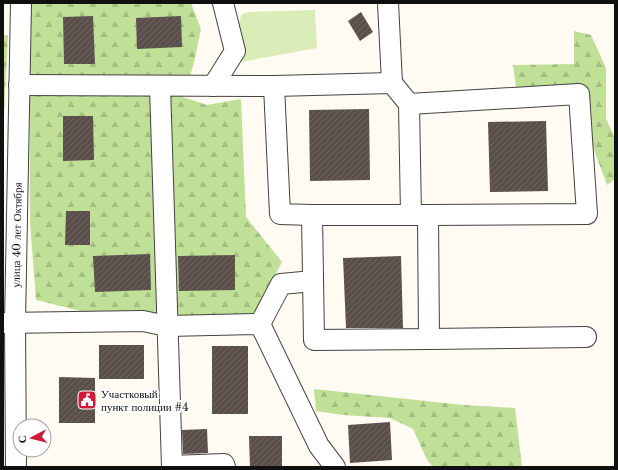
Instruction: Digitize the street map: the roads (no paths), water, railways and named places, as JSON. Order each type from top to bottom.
[{"type":"street","name":"улица 40 лет Октября","points":[[16,467],[9,323],[21,3]]},
{"type":"street","points":[[214,86],[235,51],[223,3]]},
{"type":"street","points":[[388,3],[392,83],[409,104],[420,215],[429,339]]},
{"type":"street","points":[[19,86],[274,86],[392,83]]},
{"type":"street","points":[[160,86],[172,466],[224,464],[225,467]]},
{"type":"street","points":[[274,86],[280,214],[588,214],[579,94],[409,104]]},
{"type":"street","points":[[312,215],[314,340],[586,337]]},
{"type":"street","points":[[260,324],[282,284],[313,281]]},
{"type":"street","points":[[9,323],[143,321],[167,326],[260,324]]},
{"type":"street","points":[[260,324],[319,446],[335,467]]},
{"type":"place","name":"Участковый пункт полиции #4","points":[[87,400]]}]
